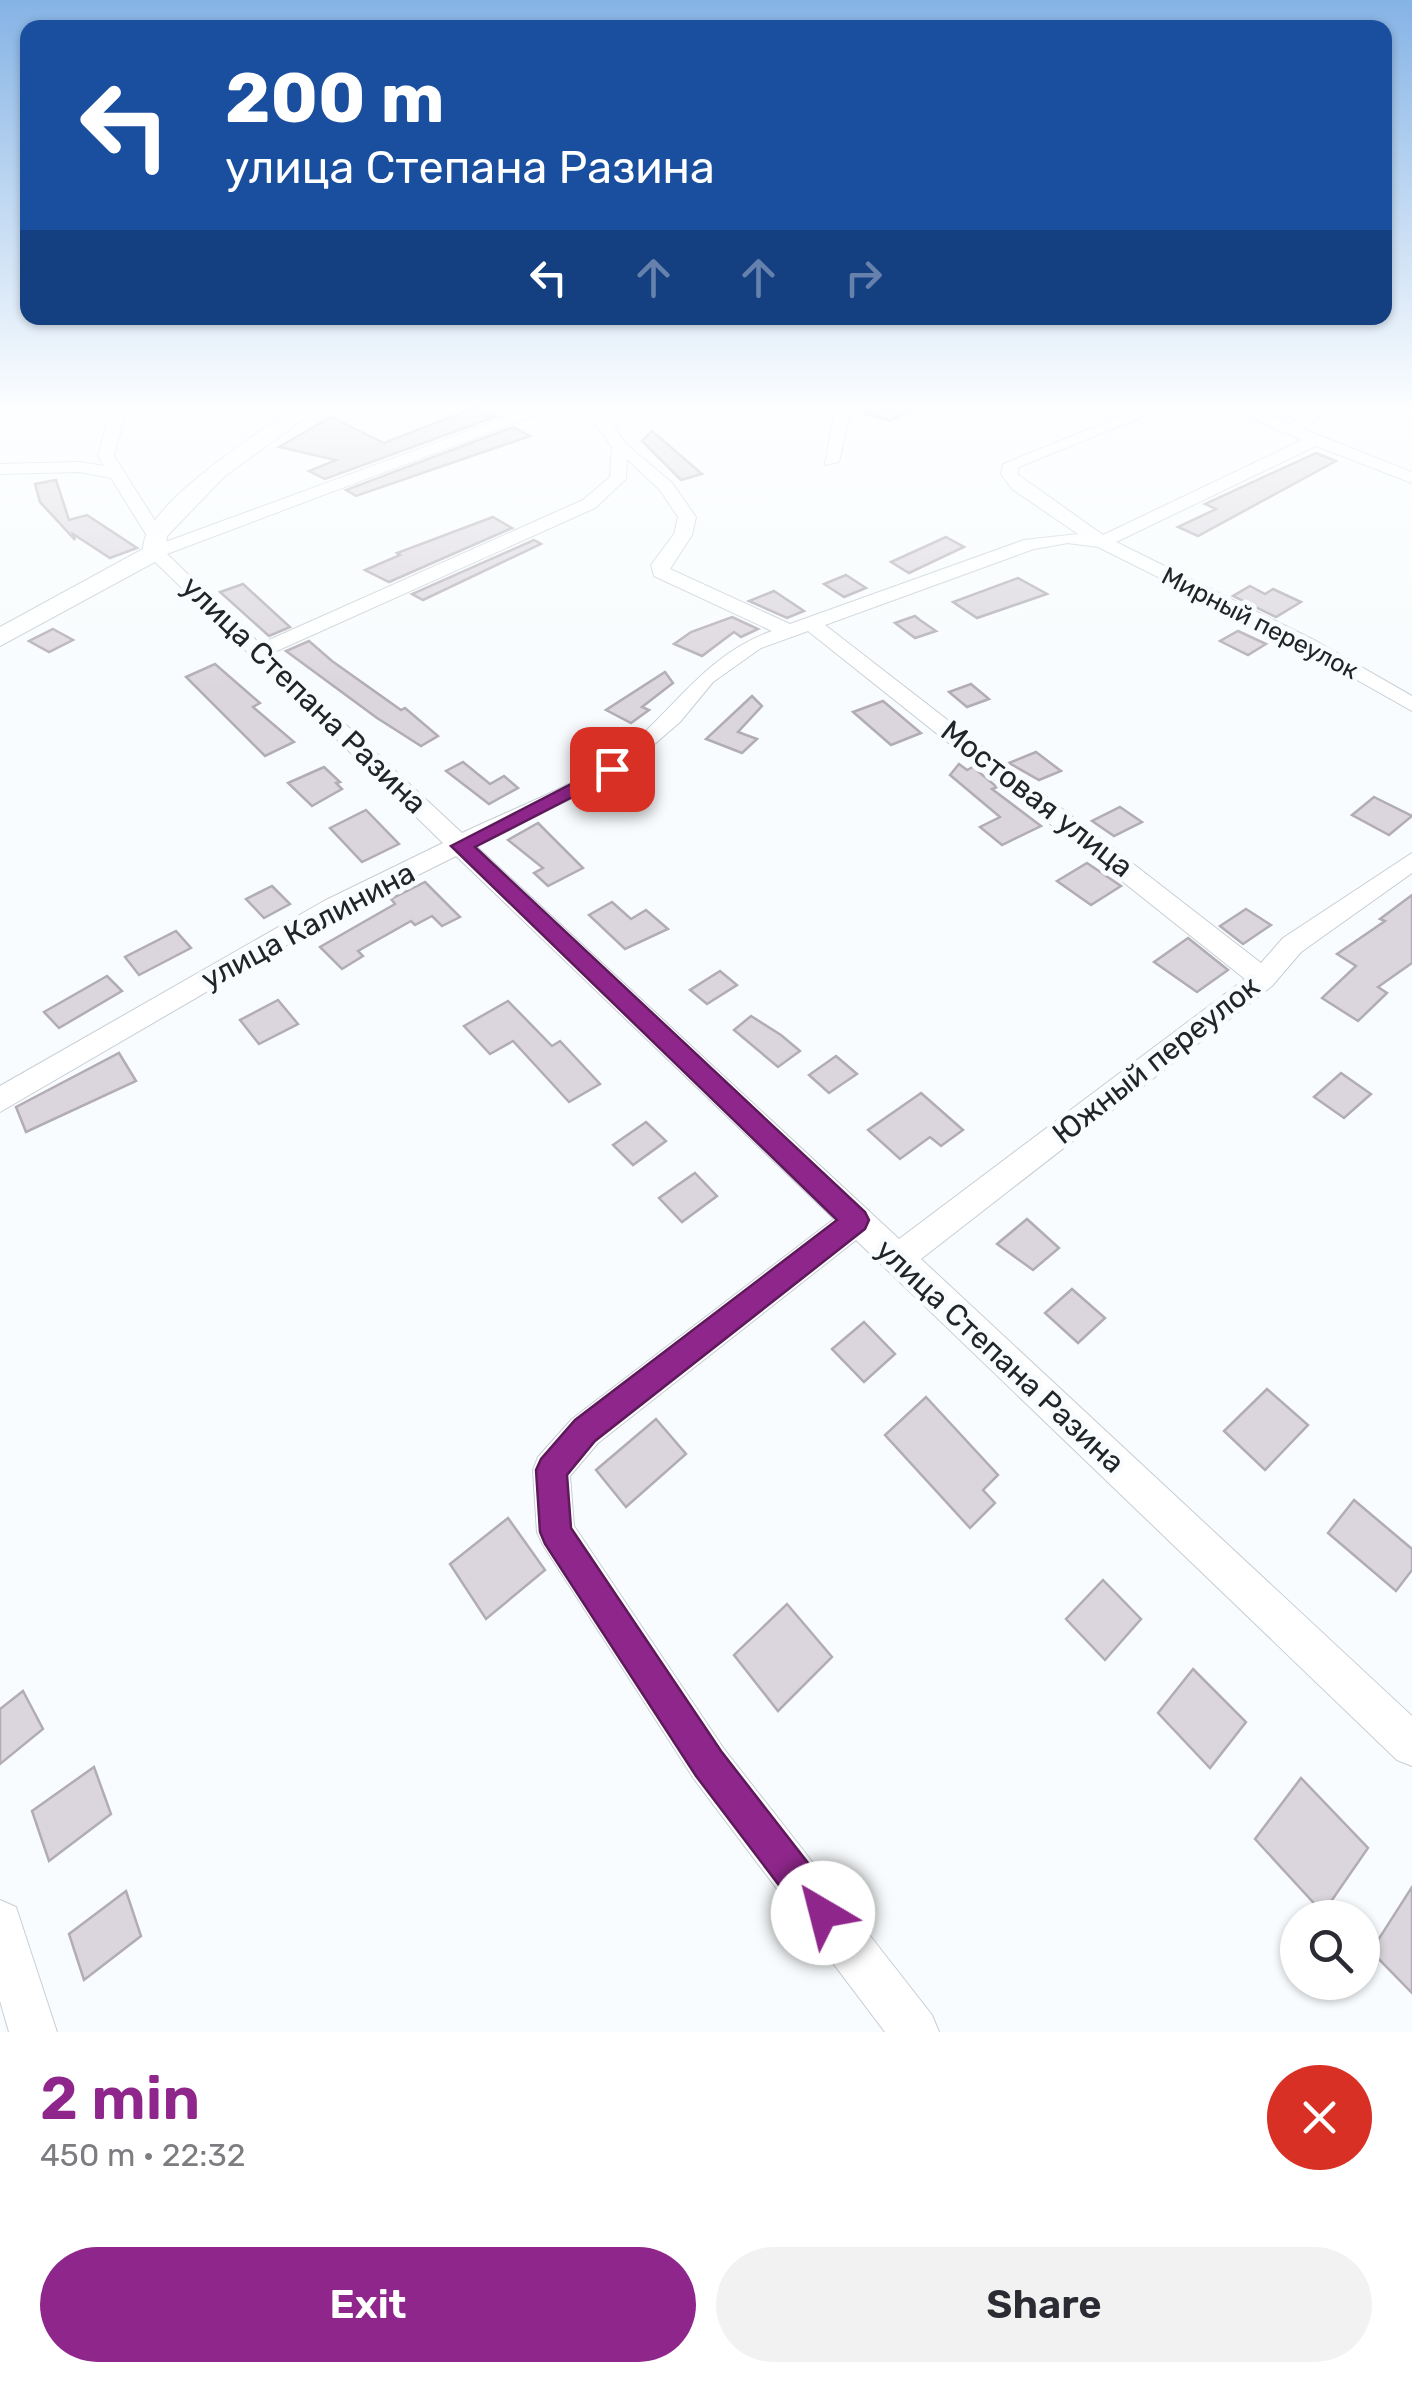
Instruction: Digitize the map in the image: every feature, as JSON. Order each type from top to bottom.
[{"type":"main road","points":[[0,638],[155,543],[195,497]]},
{"type":"street","name":"улица Степана Разина","points":[[131,497],[155,543],[257,653],[1412,1745]]},
{"type":"street","points":[[155,543],[234,528],[312,497]]},
{"type":"street","points":[[257,653],[598,497]]},
{"type":"street","name":"Мостовая улица","points":[[676,497],[687,517],[683,535],[660,565],[660,572],[798,626],[1263,979]]},
{"type":"street","name":"Мирный переулок","points":[[1034,497],[1102,542],[1310,646],[1412,705]]},
{"type":"street","name":"улица Калинина","points":[[0,1100],[333,907],[612,769],[672,717],[706,678],[754,644],[1030,544],[1068,538],[1102,542],[1196,497]]},
{"type":"street","name":"Южный переулок","points":[[897,1259],[1263,979],[1292,946],[1412,861]]},
{"type":"street","points":[[856,1220],[585,1430],[552,1470],[556,1532],[709,1764],[914,2032]]},
{"type":"street","points":[[0,1923],[33,2032]]},
{"type":"building","points":[[39,497],[61,497],[69,520],[87,515],[137,548],[110,558],[73,534],[75,540]]},
{"type":"building","points":[[1221,497],[1270,497],[1198,536],[1178,527],[1216,509],[1205,504]]},
{"type":"building","points":[[493,517],[512,528],[389,582],[365,570],[400,555],[397,553]]},
{"type":"building","points":[[946,537],[964,547],[909,573],[891,562]]},
{"type":"building","points":[[534,540],[541,544],[423,600],[412,594]]},
{"type":"building","points":[[846,575],[866,588],[844,597],[824,584]]},
{"type":"building","points":[[1018,578],[1047,594],[977,618],[953,602]]},
{"type":"building","points":[[243,584],[290,627],[269,636],[220,592]]},
{"type":"building","points":[[1250,586],[1265,594],[1273,589],[1301,602],[1276,617],[1233,596]]},
{"type":"building","points":[[774,591],[804,611],[787,618],[749,601]]},
{"type":"building","points":[[915,616],[936,631],[915,638],[895,623]]},
{"type":"building","points":[[732,617],[758,629],[741,637],[734,632],[702,656],[674,644],[691,632]]},
{"type":"building","points":[[53,629],[73,640],[49,652],[29,641]]},
{"type":"building","points":[[1238,631],[1266,644],[1248,655],[1220,641]]},
{"type":"building","points":[[309,641],[438,736],[421,746],[286,651]]},
{"type":"building","points":[[215,664],[260,703],[253,707],[294,742],[265,756],[186,677]]},
{"type":"building","points":[[665,672],[673,683],[642,707],[649,710],[631,723],[606,710]]},
{"type":"building","points":[[971,684],[989,699],[967,707],[949,692]]},
{"type":"building","points":[[752,696],[762,706],[738,732],[757,739],[742,753],[706,739]]},
{"type":"building","points":[[883,701],[921,733],[891,745],[853,712]]},
{"type":"building","points":[[1036,752],[1061,771],[1039,780],[1009,763]]},
{"type":"building","points":[[463,762],[490,784],[504,776],[518,788],[489,804],[446,771]]},
{"type":"building","points":[[959,764],[967,770],[973,767],[997,787],[992,789],[1041,826],[1002,845],[980,827],[1000,817],[950,775]]},
{"type":"building","points":[[324,767],[342,789],[312,806],[288,783]]},
{"type":"building","points":[[1374,797],[1412,816],[1389,835],[1352,815]]},
{"type":"building","points":[[1120,807],[1142,822],[1114,836],[1092,821]]},
{"type":"building","points":[[366,810],[399,844],[362,862],[330,828]]},
{"type":"building","points":[[538,823],[583,868],[548,886],[534,873],[543,868],[508,840]]},
{"type":"building","points":[[1087,863],[1121,886],[1091,905],[1057,881]]},
{"type":"building","points":[[425,882],[460,917],[442,926],[432,916],[415,925],[411,921],[358,951],[363,956],[342,969],[320,947],[395,904],[391,899]]},
{"type":"building","points":[[272,886],[290,904],[264,918],[246,899]]},
{"type":"building","points":[[1412,895],[1412,963],[1378,987],[1387,993],[1358,1021],[1322,998],[1356,966],[1337,954],[1385,921],[1380,919]]},
{"type":"building","points":[[612,902],[631,919],[646,910],[668,929],[625,949],[589,915]]},
{"type":"building","points":[[1246,909],[1271,925],[1243,944],[1220,926]]},
{"type":"building","points":[[176,931],[191,948],[139,975],[125,957]]},
{"type":"building","points":[[1188,938],[1228,970],[1197,992],[1154,962]]},
{"type":"building","points":[[720,971],[737,985],[707,1004],[690,990]]},
{"type":"building","points":[[107,976],[122,991],[59,1028],[44,1012]]},
{"type":"building","points":[[278,1000],[298,1024],[259,1044],[240,1020]]},
{"type":"building","points":[[508,1001],[552,1046],[560,1041],[600,1084],[569,1102],[513,1041],[490,1054],[464,1026]]},
{"type":"building","points":[[751,1016],[800,1051],[778,1067],[734,1030]]},
{"type":"building","points":[[119,1053],[136,1081],[26,1132],[16,1107]]},
{"type":"building","points":[[836,1056],[857,1074],[829,1093],[809,1075]]},
{"type":"building","points":[[1341,1073],[1371,1094],[1344,1118],[1314,1097]]},
{"type":"building","points":[[921,1093],[963,1130],[941,1146],[930,1137],[900,1159],[868,1130]]},
{"type":"building","points":[[646,1122],[666,1141],[633,1165],[613,1145]]},
{"type":"building","points":[[695,1173],[717,1196],[682,1222],[659,1198]]},
{"type":"building","points":[[1027,1219],[1059,1248],[1033,1270],[997,1244]]},
{"type":"building","points":[[1072,1289],[1105,1318],[1078,1343],[1045,1313]]},
{"type":"building","points":[[864,1322],[895,1354],[864,1382],[832,1349]]},
{"type":"building","points":[[1267,1389],[1308,1425],[1265,1470],[1224,1431]]},
{"type":"building","points":[[926,1397],[998,1475],[983,1490],[995,1503],[970,1528],[885,1435]]},
{"type":"building","points":[[656,1419],[686,1454],[626,1507],[596,1470]]},
{"type":"building","points":[[1354,1500],[1412,1549],[1412,1570],[1396,1591],[1328,1533]]},
{"type":"building","points":[[508,1518],[545,1570],[486,1619],[450,1564]]},
{"type":"building","points":[[1103,1580],[1141,1619],[1105,1660],[1066,1619]]},
{"type":"building","points":[[787,1604],[832,1657],[778,1711],[734,1655]]},
{"type":"building","points":[[1193,1669],[1246,1722],[1210,1768],[1158,1713]]},
{"type":"building","points":[[23,1691],[43,1729],[0,1764],[0,1709]]},
{"type":"building","points":[[94,1767],[111,1814],[49,1861],[32,1811]]},
{"type":"building","points":[[1301,1778],[1368,1848],[1332,1900],[1311,1900],[1255,1839]]},
{"type":"building","points":[[1412,1887],[1412,1993],[1380,1960],[1380,1937]]},
{"type":"building","points":[[126,1891],[141,1936],[84,1980],[69,1934]]},
{"type":"route","points":[[612,769],[461,846],[856,1220],[585,1430],[552,1470],[556,1532],[709,1764],[823,1913]]}]
